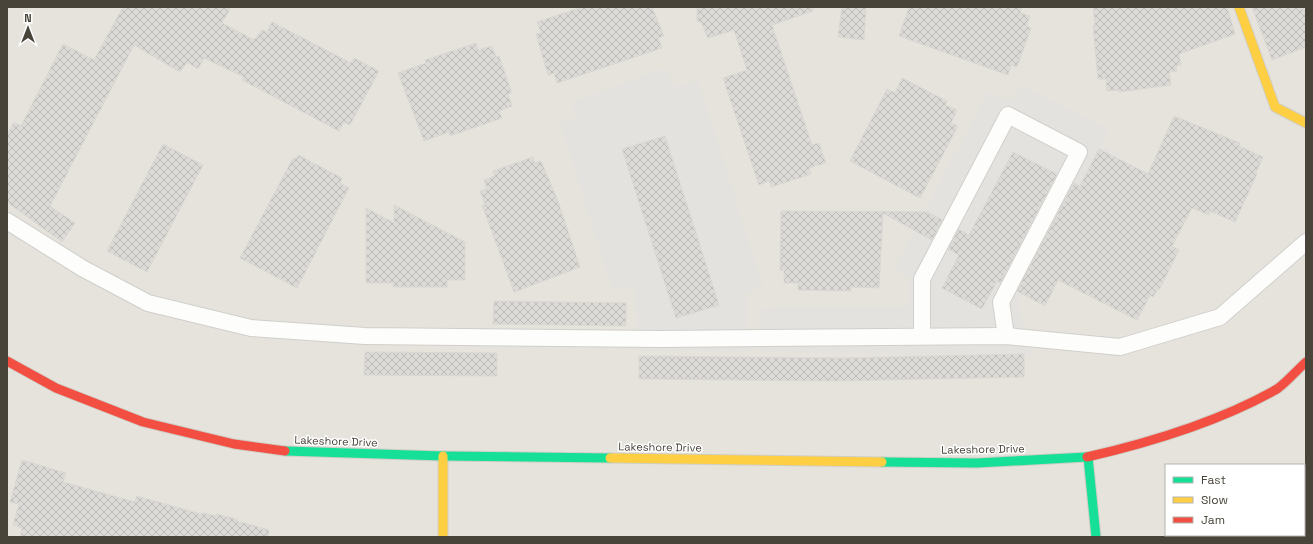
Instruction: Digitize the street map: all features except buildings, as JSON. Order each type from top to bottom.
[{"type":"street","points":[[1239,7],[1275,107],[1306,123]]},
{"type":"street","name":"Lakeshore Drive","points":[[7,361],[56,388],[143,422],[189,435],[281,451],[442,456],[977,463],[1088,457],[1176,433],[1225,414],[1278,388],[1306,362]]},
{"type":"street","points":[[442,456],[443,537]]},
{"type":"street","points":[[1088,457],[1096,537]]},
{"type":"lane","points":[[922,336],[922,279],[1008,115],[1078,152],[1001,302],[1006,336]]},
{"type":"lane","points":[[7,221],[82,268],[148,303],[250,328],[365,336],[622,339],[1006,336],[1120,346],[1220,317],[1306,242]]},
{"type":"shaded area","points":[[7,7],[1306,7],[1306,537],[7,537]]},
{"type":"shaded area","points":[[666,68],[675,87],[698,80],[763,287],[746,294],[748,352],[638,351],[635,287],[613,291],[560,123],[576,117],[572,102]]},
{"type":"shaded area","points":[[1023,86],[1108,129],[1100,145],[1120,154],[1042,302],[1024,293],[1017,304],[1033,354],[759,352],[761,308],[908,307],[910,278],[894,268],[988,92],[1011,101]]},
{"type":"traffic: fast","points":[[285,451],[443,456],[610,458]]},
{"type":"traffic: fast","points":[[882,462],[977,463],[1087,457]]},
{"type":"traffic: fast","points":[[1088,457],[1096,537]]},
{"type":"traffic: slow","points":[[1239,7],[1275,107],[1306,123]]},
{"type":"traffic: slow","points":[[443,456],[443,537]]},
{"type":"traffic: slow","points":[[610,458],[882,462]]},
{"type":"traffic: jam","points":[[7,361],[56,388],[143,422],[234,444],[285,451]]},
{"type":"traffic: jam","points":[[1087,457],[1160,438],[1209,421],[1255,401],[1277,389],[1306,362]]}]
